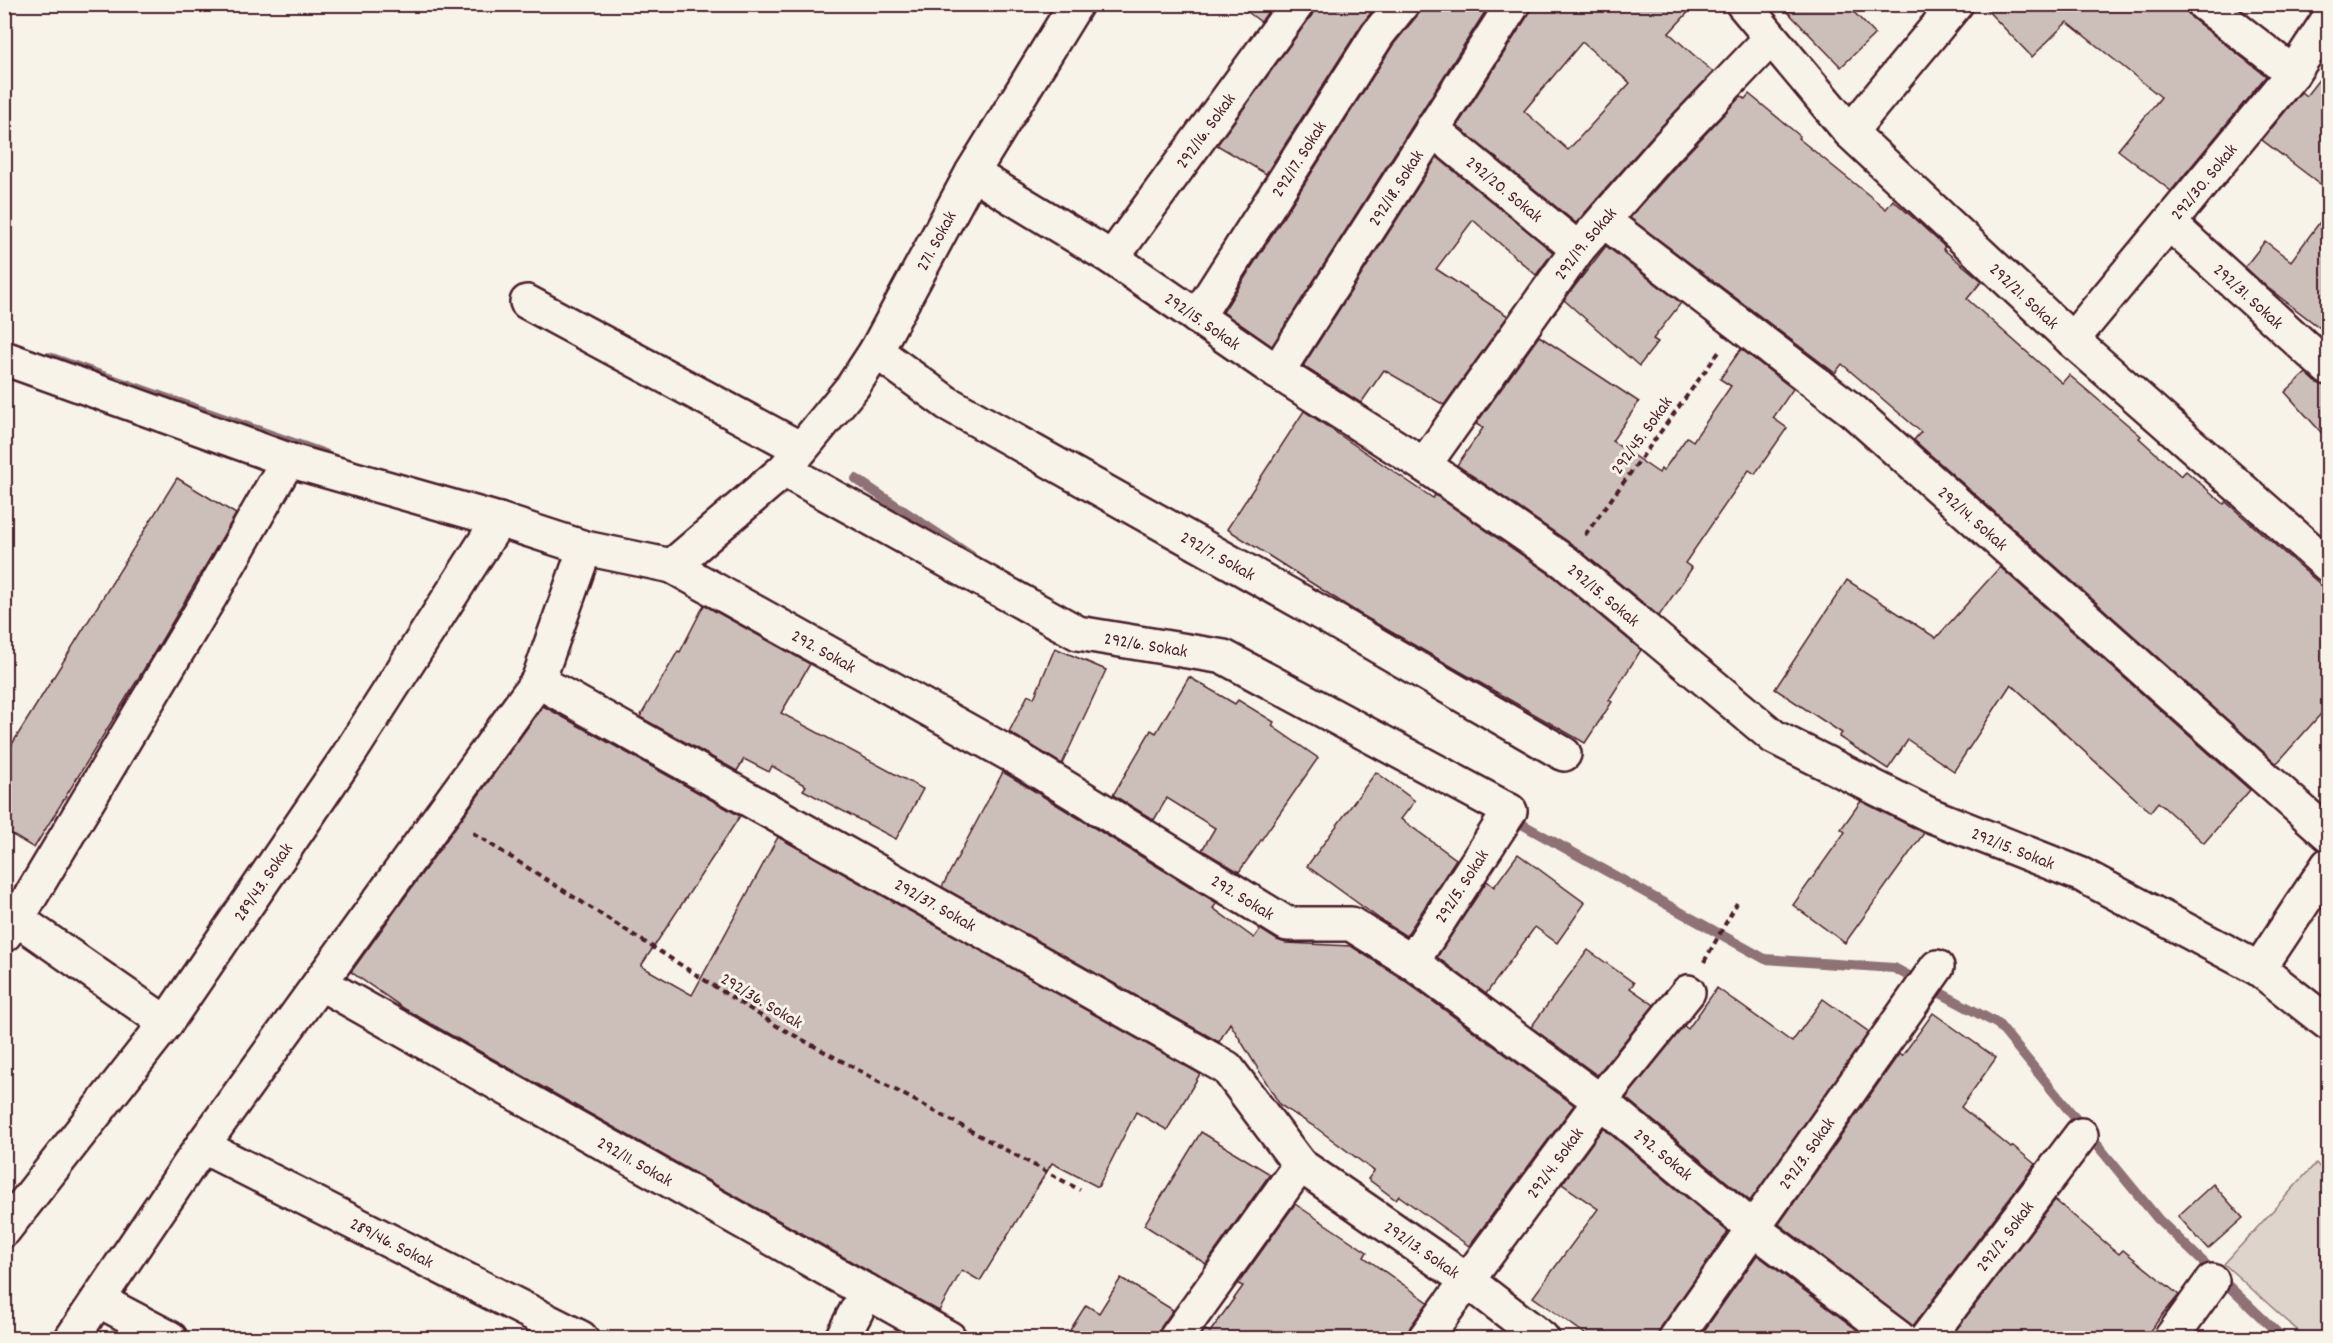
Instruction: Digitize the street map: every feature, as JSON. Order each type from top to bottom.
[{"type":"street","name":"271. Sokak","points":[[672,566],[793,460],[853,386],[876,351],[972,173],[1076,4]]},
{"type":"street","name":"292/16. Sokak","points":[[1112,258],[1297,4]]},
{"type":"street","name":"292/17. Sokak","points":[[1197,317],[1378,34],[1402,4]]},
{"type":"street","name":"292/18. Sokak","points":[[1277,372],[1513,4]]},
{"type":"street","name":"292/21. Sokak","points":[[1743,4],[1850,132],[2073,340],[2328,565]]},
{"type":"street","points":[[2204,4],[2293,74]]},
{"type":"street","points":[[1850,132],[1942,10]]},
{"type":"street","name":"292/30. Sokak","points":[[2073,340],[2293,74],[2328,20]]},
{"type":"street","name":"292/19. Sokak","points":[[1424,465],[1578,249],[1668,146],[1770,39]]},
{"type":"street","name":"292/20. Sokak","points":[[1432,129],[1578,249]]},
{"type":"street","name":"292/15. Sokak","points":[[972,173],[1112,258],[1277,372],[1424,465],[1565,562],[1774,737],[1930,815],[2082,875],[2259,969],[2328,1023]]},
{"type":"street","name":"292/14. Sokak","points":[[1604,221],[1853,411],[2328,834]]},
{"type":"street","name":"292/31. Sokak","points":[[2169,223],[2328,368]]},
{"type":"street","name":"292/6. Sokak","points":[[527,302],[1078,633],[1224,657],[1510,811]]},
{"type":"street","name":"292/7. Sokak","points":[[876,351],[947,403],[1321,613],[1564,754]]},
{"type":"street","name":"292. Sokak","points":[[4,358],[288,460],[499,520],[585,548],[672,566],[1022,761],[1287,924],[1351,924],[1412,962],[1600,1101],[1754,1229],[1899,1338]]},
{"type":"street","points":[[166,1023],[11,927],[211,596],[288,460]]},
{"type":"street","name":"289/43. Sokak","points":[[4,1230],[166,1023],[346,759],[499,520]]},
{"type":"street","points":[[72,1338],[202,1146],[538,681],[585,548]]},
{"type":"street","name":"292/37. Sokak","points":[[538,681],[1227,1068],[1300,1165]]},
{"type":"street","name":"292/5. Sokak","points":[[1412,962],[1510,811]]},
{"type":"street","points":[[2259,969],[2328,864]]},
{"type":"street","name":"292/3. Sokak","points":[[1676,1338],[1937,967]]},
{"type":"street","name":"292/11. Sokak","points":[[320,984],[949,1338]]},
{"type":"street","name":"292/4. Sokak","points":[[1425,1338],[1600,1101],[1688,992]]},
{"type":"street","name":"292/2. Sokak","points":[[1927,1338],[2081,1135]]},
{"type":"street","name":"289/46. Sokak","points":[[202,1146],[581,1338]]},
{"type":"street","points":[[1176,1338],[1300,1165]]},
{"type":"street","name":"292/13. Sokak","points":[[1300,1165],[1468,1281],[1542,1338]]},
{"type":"street","points":[[2171,1338],[2212,1281]]},
{"type":"street","points":[[842,1338],[867,1291]]},
{"type":"street","points":[[98,1300],[171,1338]]},
{"type":"path","name":"292/45. Sokak","points":[[1565,562],[1740,324]]},
{"type":"path","name":"292/36. Sokak","points":[[442,813],[777,1026],[1080,1190]]},
{"type":"path","points":[[1688,992],[1737,903]]},
{"type":"shaded area","points":[[2316,1163],[2328,1177],[2328,1338],[2306,1338],[2224,1264]]},
{"type":"building","points":[[1237,4],[1273,4],[1261,22]]},
{"type":"building","points":[[1315,4],[1378,4],[1362,24],[1266,174],[1217,145],[1312,15]]},
{"type":"building","points":[[1420,4],[1490,4],[1272,346],[1223,312],[1393,45],[1417,16]]},
{"type":"building","points":[[1532,4],[1696,4],[1669,33],[1713,72],[1654,134],[1576,223],[1457,126],[1529,14]],"holes":[[[1582,42],[1630,83],[1568,150],[1524,111]]]},
{"type":"building","points":[[1780,4],[1846,4],[1875,34],[1841,67]]},
{"type":"building","points":[[1981,4],[2186,4],[2187,12],[2193,19],[2266,76],[2171,191],[2118,150],[2161,97],[2067,22],[2032,57]]},
{"type":"building","points":[[2328,68],[2328,190],[2262,140],[2301,92],[2306,96]]},
{"type":"building","points":[[1749,94],[1800,136],[1798,138],[1886,209],[1893,200],[1945,247],[1943,249],[1982,281],[1967,299],[2062,383],[2069,375],[2141,436],[2139,438],[2181,476],[2186,471],[2224,504],[2226,502],[2328,591],[2328,706],[2279,761],[2276,763],[1914,440],[1921,432],[1842,364],[1835,373],[1630,218],[1741,96],[1745,99]]},
{"type":"building","points":[[1437,157],[1553,252],[1536,275],[1473,220],[1436,269],[1508,316],[1444,405],[1384,370],[1361,403],[1303,366]]},
{"type":"building","points":[[2328,211],[2328,334],[2268,288],[2245,267],[2265,241],[2291,261]]},
{"type":"building","points":[[1606,246],[1681,303],[1653,339],[1658,342],[1639,366],[1564,300]]},
{"type":"building","points":[[1539,336],[1639,402],[1612,441],[1659,473],[1661,469],[1663,471],[1687,437],[1693,441],[1731,386],[1720,379],[1741,349],[1793,389],[1773,418],[1787,428],[1755,474],[1749,470],[1685,563],[1692,568],[1659,616],[1576,547],[1457,465],[1483,428],[1476,424]]},
{"type":"building","points":[[2306,373],[2316,382],[2328,386],[2328,440],[2285,392]]},
{"type":"building","points":[[1304,411],[1433,498],[1435,495],[1554,577],[1641,650],[1609,700],[1612,702],[1585,743],[1360,614],[1227,529]]},
{"type":"building","points":[[177,478],[236,514],[34,848],[4,830],[4,757]]},
{"type":"building","points":[[2000,567],[2250,790],[2204,843],[2158,802],[2150,812],[2011,684],[1954,771],[1908,740],[1888,769],[1839,737],[1842,733],[1775,689],[1847,580],[1936,638]]},
{"type":"building","points":[[704,605],[810,664],[781,713],[923,789],[896,839],[803,790],[806,786],[772,766],[769,772],[744,759],[737,771],[640,717],[678,651],[680,652]]},
{"type":"building","points":[[1055,648],[1106,670],[1062,764],[1009,732],[1028,695],[1034,698]]},
{"type":"building","points":[[1189,677],[1235,704],[1238,700],[1274,722],[1272,726],[1318,758],[1239,872],[1202,850],[1215,828],[1167,798],[1154,820],[1113,795],[1151,730],[1156,733]]},
{"type":"building","points":[[543,706],[740,816],[641,966],[692,995],[778,837],[1200,1074],[1167,1130],[1136,1112],[1098,1187],[1052,1163],[980,1281],[962,1270],[939,1311],[405,1009],[351,972]]},
{"type":"building","points":[[1003,772],[1217,903],[1213,908],[1254,938],[1260,929],[1286,943],[1351,946],[1401,978],[1574,1105],[1469,1246],[1399,1196],[1396,1200],[1368,1179],[1374,1171],[1315,1127],[1280,1105],[1230,1023],[1219,1042],[942,887]]},
{"type":"building","points":[[1376,772],[1415,801],[1401,819],[1456,859],[1406,936],[1307,866]]},
{"type":"building","points":[[1861,801],[1924,833],[1845,943],[1793,905],[1845,832],[1841,829]]},
{"type":"building","points":[[1518,854],[1585,903],[1557,943],[1535,927],[1486,994],[1437,957],[1487,881],[1494,887]]},
{"type":"building","points":[[1588,950],[1634,983],[1630,988],[1654,1005],[1597,1075],[1531,1027]]},
{"type":"building","points":[[1717,988],[1792,1042],[1823,999],[1869,1032],[1750,1201],[1626,1098],[1684,1026],[1688,1029]]},
{"type":"building","points":[[1933,1013],[1996,1058],[1961,1107],[2011,1148],[2013,1146],[2035,1164],[1913,1326],[1779,1224],[1899,1054],[1902,1056]]},
{"type":"building","points":[[1603,1128],[1728,1232],[1661,1327],[1658,1338],[1591,1338],[1533,1297],[1598,1209],[1562,1184]]},
{"type":"building","points":[[1201,1132],[1270,1174],[1206,1264],[1144,1225]]},
{"type":"building","points":[[2213,1184],[2243,1218],[2208,1249],[2178,1216]]},
{"type":"building","points":[[2055,1200],[2119,1254],[2123,1250],[2179,1295],[2144,1338],[1950,1338]]},
{"type":"building","points":[[1295,1204],[1367,1252],[1364,1257],[1428,1302],[1410,1327],[1407,1338],[1199,1338],[1205,1330],[1210,1332],[1243,1286],[1238,1284]]},
{"type":"building","points":[[1757,1255],[1868,1338],[1699,1338]]},
{"type":"building","points":[[1121,1278],[1173,1310],[1161,1327],[1158,1338],[1065,1338],[1086,1305],[1099,1313]]},
{"type":"building","points":[[1454,1331],[1465,1338],[1448,1338]]},
{"type":"waterway","points":[[49,357],[325,454]]},
{"type":"waterway","points":[[856,479],[971,556]]},
{"type":"waterway","points":[[1509,817],[1765,959],[1894,968],[1998,1024],[2158,1219],[2283,1338]]}]
